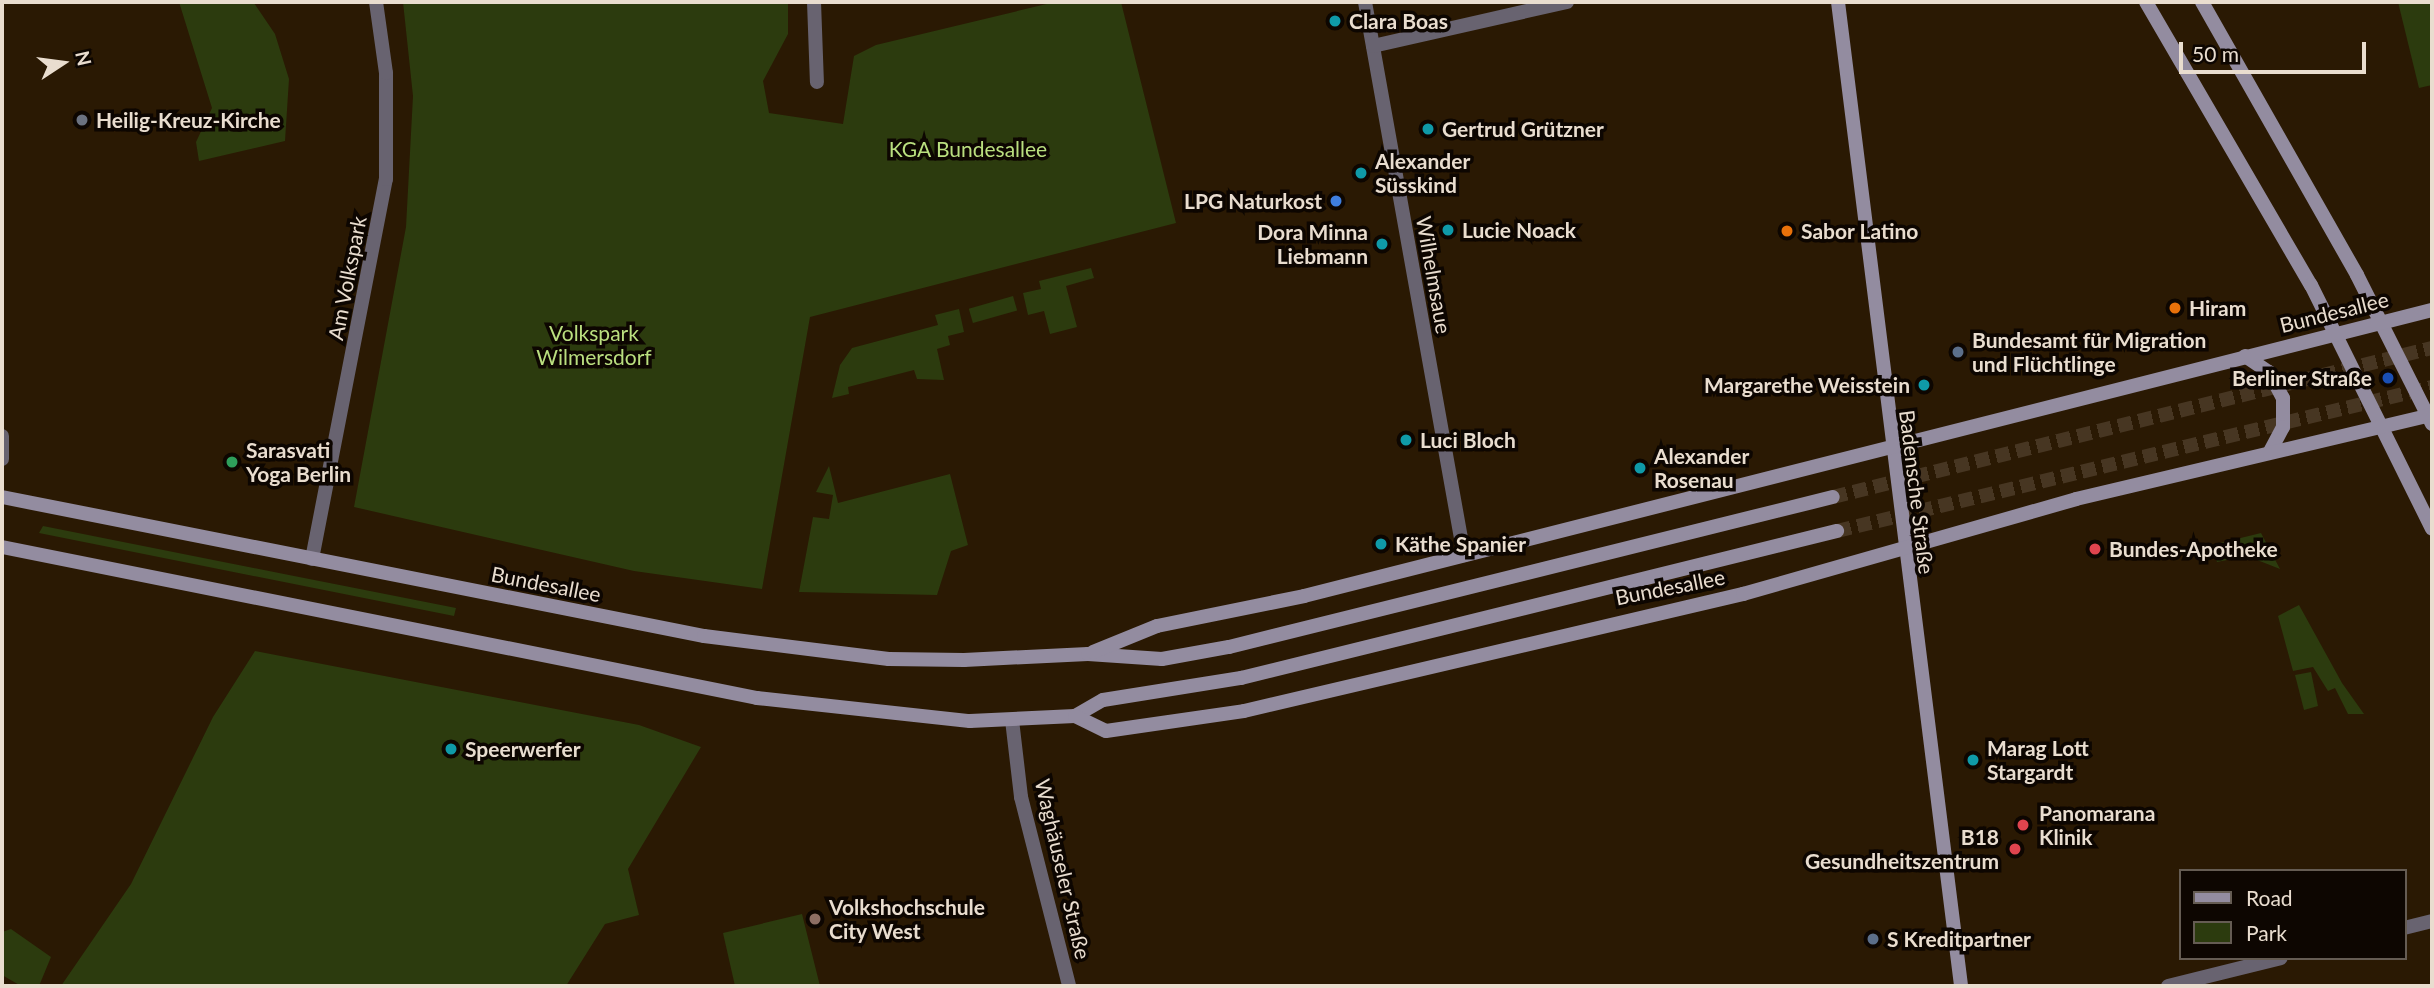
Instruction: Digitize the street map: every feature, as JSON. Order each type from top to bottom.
[{"type":"main road","name":"Badensche Straße","points":[[1838,2],[1890,449],[1961,986]]},
{"type":"main road","points":[[2146,2],[2335,333],[2432,529]]},
{"type":"main road","points":[[2202,2],[2431,419]]},
{"type":"main road","name":"Bundesallee","points":[[1088,654],[1157,626],[1464,555],[2432,310]]},
{"type":"main road","points":[[2245,356],[2269,372],[2283,398],[2283,427],[2271,450]]},
{"type":"main road","name":"Bundesallee","points":[[1075,716],[1106,731],[1244,711],[1743,594],[2271,450],[2380,425],[2431,419]]},
{"type":"main road","name":"Bundesallee","points":[[2,496],[312,559],[780,648],[901,659],[1088,654],[1162,659],[1229,647],[1833,497]]},
{"type":"main road","name":"Bundesallee","points":[[2,547],[757,698],[937,720],[1013,720],[1075,716],[1102,700],[1241,678],[1838,531]]},
{"type":"street","name":"Am Volkspark","points":[[312,559],[386,179],[386,74],[376,2]]},
{"type":"street","points":[[814,2],[817,82]]},
{"type":"street","name":"Wilhelmsaue","points":[[1365,2],[1464,555]]},
{"type":"street","points":[[1373,46],[1567,2]]},
{"type":"street","points":[[2,436],[2,459]]},
{"type":"street","name":"Waghäuseler Straße","points":[[1013,720],[1021,797],[1069,986]]},
{"type":"street","points":[[2406,928],[2432,921]]},
{"type":"street","points":[[2168,986],[2273,960]]},
{"type":"green space","points":[[179,2],[254,3],[275,34],[289,79],[285,141],[199,161],[196,142],[212,108]]},
{"type":"green space","name":"Volkspark Wilmersdorf","points":[[403,2],[788,2],[788,34],[763,81],[769,113],[843,124],[854,56],[876,45],[1055,2],[1121,2],[1176,223],[810,317],[762,589],[634,571],[354,507],[406,227],[413,96]]},
{"type":"green space","points":[[2398,2],[2432,2],[2432,85],[2419,88]]},
{"type":"green space","points":[[1091,268],[1094,278],[1066,286],[1077,327],[1050,334],[1044,311],[1028,315],[1023,293],[1041,289],[1039,281]]},
{"type":"green space","points":[[1013,296],[1017,310],[973,323],[969,309]]},
{"type":"green space","points":[[959,309],[964,332],[948,336],[950,345],[937,349],[944,380],[917,379],[914,370],[848,387],[849,394],[832,398],[840,365],[852,348],[938,325],[935,315]]},
{"type":"green space","points":[[829,466],[838,503],[950,474],[968,545],[951,551],[937,595],[799,592],[813,517],[829,519],[833,495],[816,492]]},
{"type":"green space","points":[[43,526],[456,608],[454,616],[39,533]]},
{"type":"green space","points":[[2261,533],[2280,569],[2247,556],[2217,562],[2212,545]]},
{"type":"green space","points":[[2299,605],[2342,683],[2364,714],[2348,714],[2335,688],[2328,691],[2313,667],[2293,671],[2278,616]]},
{"type":"green space","points":[[255,651],[639,725],[701,747],[628,869],[639,915],[605,924],[566,986],[61,986],[131,884],[213,717]]},
{"type":"green space","points":[[2311,672],[2318,706],[2304,710],[2295,675]]},
{"type":"green space","points":[[802,914],[820,986],[735,986],[723,933]]},
{"type":"green space","points":[[11,929],[51,957],[39,986],[21,986],[2,975],[2,932]]},
{"type":"tunnel","points":[[1833,497],[2432,348]]},
{"type":"tunnel","points":[[1837,531],[2432,387]]},
{"type":"place","name":"Clara Boas","points":[[1335,21]]},
{"type":"place","name":"Heilig-Kreuz-Kirche","points":[[82,120]]},
{"type":"place","name":"Gertrud Grützner","points":[[1428,129]]},
{"type":"place","name":"Alexander Süsskind","points":[[1361,173]]},
{"type":"place","name":"LPG Naturkost","points":[[1336,201]]},
{"type":"place","name":"Lucie Noack","points":[[1448,230]]},
{"type":"place","name":"Sabor Latino","points":[[1787,231]]},
{"type":"place","name":"Dora Minna Liebmann","points":[[1382,244]]},
{"type":"place","name":"Hiram","points":[[2175,308]]},
{"type":"place","name":"Bundesamt für Migration und Flüchtlinge","points":[[1958,352]]},
{"type":"place","name":"Berliner Straße","points":[[2388,378]]},
{"type":"place","name":"Margarethe Weisstein","points":[[1924,385]]},
{"type":"place","name":"Luci Bloch","points":[[1406,440]]},
{"type":"place","name":"Sarasvati Yoga Berlin","points":[[232,462]]},
{"type":"place","name":"Alexander Rosenau","points":[[1640,468]]},
{"type":"place","name":"Käthe Spanier","points":[[1381,544]]},
{"type":"place","name":"Bundes-Apotheke","points":[[2095,549]]},
{"type":"place","name":"Speerwerfer","points":[[451,749]]},
{"type":"place","name":"Marag Lott Stargardt","points":[[1973,760]]},
{"type":"place","name":"Panomarana Klinik","points":[[2023,825]]},
{"type":"place","name":"B18 Gesundheitszentrum","points":[[2015,849]]},
{"type":"place","name":"Volkshochschule City West","points":[[815,919]]},
{"type":"place","name":"S Kreditpartner","points":[[1873,939]]},
{"type":"park label","name":"KGA Bundesallee","points":[[968,149]]}]
